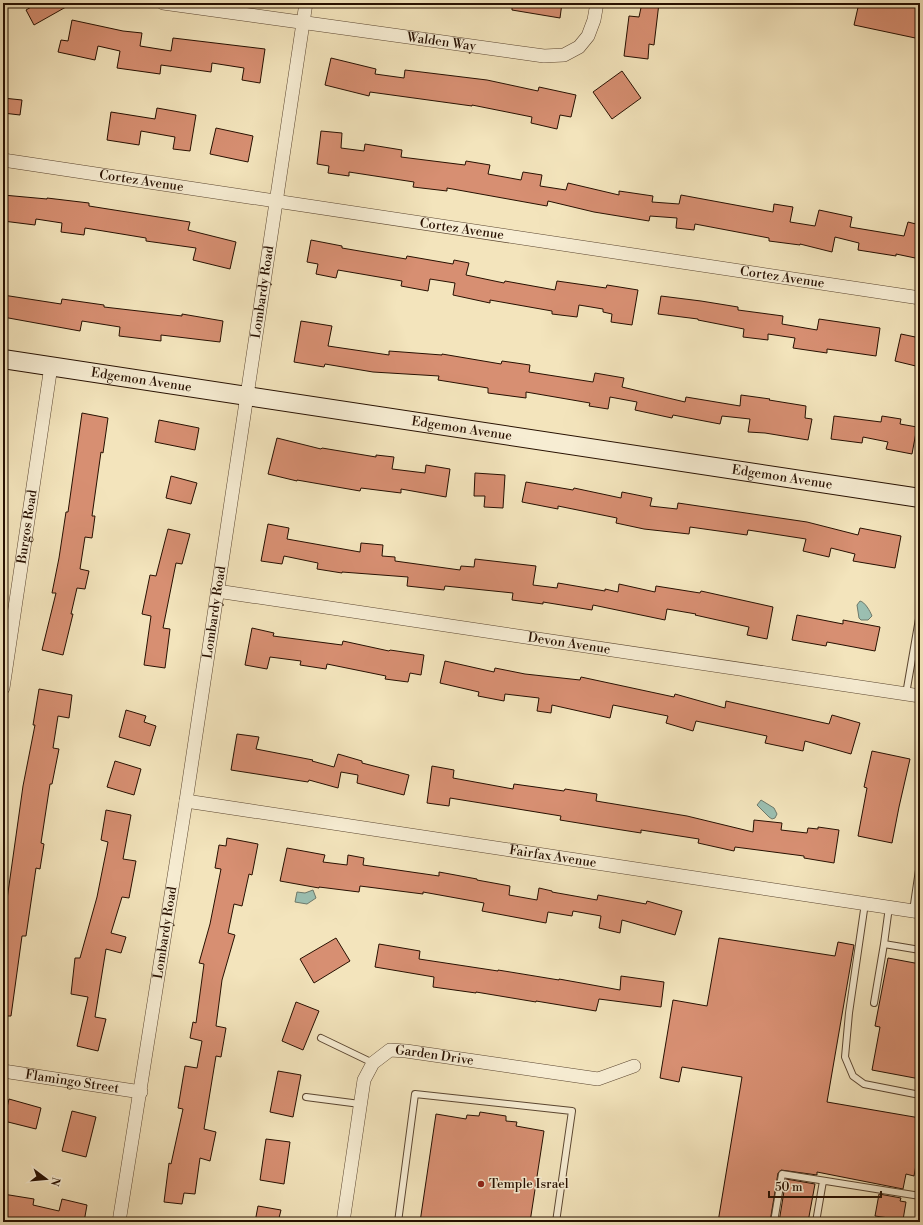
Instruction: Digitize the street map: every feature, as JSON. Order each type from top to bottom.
[{"type":"street","name":"Walden Way","points":[[163,3],[544,56],[564,55],[579,47],[588,36],[594,20],[597,3]]},
{"type":"street","name":"Lombardy Road","points":[[120,1222],[186,801],[306,3]]},
{"type":"street","name":"Cortez Avenue","points":[[3,160],[277,200],[920,298]]},
{"type":"street","name":"Edgemon Avenue","points":[[3,359],[920,498]]},
{"type":"street","name":"Burgos Road","points":[[3,688],[51,366]]},
{"type":"street","name":"Devon Avenue","points":[[218,591],[920,696]]},
{"type":"street","name":"Fairfax Avenue","points":[[186,801],[916,911]]},
{"type":"street","name":"Garden Drive","points":[[343,1222],[364,1080],[373,1063],[390,1050],[406,1051],[598,1079],[634,1066]]},
{"type":"street","name":"Flamingo Street","points":[[3,1071],[141,1092]]},
{"type":"lane","points":[[906,694],[920,613]]},
{"type":"lane","points":[[916,911],[920,863]]},
{"type":"lane","points":[[864,903],[849,1014],[845,1058],[853,1076],[864,1084],[920,1095]]},
{"type":"lane","points":[[874,1003],[889,907]]},
{"type":"lane","points":[[884,944],[920,950]]},
{"type":"lane","points":[[321,1038],[373,1063]]},
{"type":"lane","points":[[398,1222],[415,1094],[572,1111],[556,1222]]},
{"type":"lane","points":[[306,1097],[360,1104]]},
{"type":"lane","points":[[774,1222],[782,1174],[920,1196]]},
{"type":"lane","points":[[816,1222],[823,1180]]},
{"type":"shaded area","points":[[860,601],[869,609],[872,616],[868,620],[861,620],[859,618],[857,605]]},
{"type":"shaded area","points":[[761,800],[774,808],[777,814],[775,818],[772,819],[769,817],[757,805]]},
{"type":"shaded area","points":[[313,890],[316,898],[307,904],[295,902],[297,892],[305,893]]},
{"type":"building","points":[[38,3],[73,3],[34,25],[26,10]]},
{"type":"building","points":[[512,3],[562,3],[560,18],[512,10]]},
{"type":"building","points":[[642,3],[659,3],[654,45],[649,44],[648,59],[624,56],[629,16],[639,17]]},
{"type":"building","points":[[859,3],[920,3],[920,39],[854,25]]},
{"type":"building","points":[[72,20],[123,31],[142,33],[140,46],[171,51],[173,38],[265,49],[260,83],[242,80],[244,68],[212,63],[211,72],[161,65],[160,74],[117,68],[120,51],[98,46],[95,60],[58,52],[61,40],[68,41]]},
{"type":"building","points":[[331,58],[376,69],[375,74],[404,78],[405,70],[487,80],[538,91],[539,87],[576,95],[571,117],[560,115],[557,129],[531,123],[532,117],[472,105],[370,92],[369,96],[325,85]]},
{"type":"building","points":[[622,71],[641,98],[612,119],[593,92]]},
{"type":"building","points":[[3,98],[22,100],[20,115],[3,113]]},
{"type":"building","points":[[157,108],[196,115],[190,151],[173,149],[175,137],[141,131],[139,145],[107,140],[111,112],[155,119]]},
{"type":"building","points":[[216,128],[253,136],[248,162],[210,154]]},
{"type":"building","points":[[321,131],[342,133],[341,148],[364,151],[365,144],[402,150],[401,157],[465,165],[466,161],[490,165],[488,174],[521,180],[523,172],[542,175],[540,186],[566,190],[568,183],[619,195],[619,191],[653,196],[652,202],[679,204],[681,195],[773,212],[774,204],[793,207],[790,222],[815,226],[819,210],[852,217],[850,227],[904,236],[908,222],[920,225],[920,259],[896,254],[896,256],[858,250],[859,243],[835,237],[832,252],[800,244],[769,241],[769,238],[695,224],[694,230],[676,228],[677,218],[650,216],[649,221],[594,212],[548,201],[547,206],[447,188],[447,191],[413,187],[414,182],[349,172],[349,176],[328,173],[329,166],[317,164]]},
{"type":"building","points":[[3,195],[89,203],[89,206],[190,222],[188,230],[236,242],[230,269],[193,260],[196,248],[146,241],[146,238],[85,228],[84,235],[61,232],[62,223],[36,219],[35,225],[3,221]]},
{"type":"building","points":[[311,240],[342,246],[342,248],[406,259],[407,256],[453,264],[454,260],[469,263],[466,275],[504,283],[505,281],[555,290],[557,281],[606,288],[607,285],[638,290],[632,325],[611,322],[612,314],[603,312],[603,309],[579,305],[577,317],[552,314],[552,311],[490,300],[490,303],[453,295],[455,283],[430,279],[428,291],[401,286],[402,281],[338,270],[336,278],[316,274],[318,264],[307,262]]},
{"type":"building","points":[[3,295],[61,304],[62,299],[104,305],[104,307],[182,316],[182,314],[223,321],[220,342],[161,335],[161,341],[119,336],[120,327],[82,321],[80,331],[3,317]]},
{"type":"building","points":[[661,296],[738,307],[738,310],[783,316],[782,324],[817,330],[819,319],[880,328],[876,356],[827,349],[827,353],[793,348],[795,338],[768,334],[768,340],[743,337],[744,329],[698,319],[658,314]]},
{"type":"building","points":[[301,321],[332,326],[328,346],[389,355],[389,351],[442,354],[501,364],[502,361],[530,365],[529,372],[593,382],[595,373],[624,378],[622,387],[685,402],[686,397],[740,406],[741,395],[806,406],[805,418],[812,419],[808,440],[765,433],[748,432],[750,419],[722,416],[720,424],[673,415],[672,418],[635,410],[637,402],[610,397],[608,409],[589,406],[590,403],[526,392],[526,398],[488,393],[488,388],[438,380],[439,376],[373,372],[325,364],[324,367],[294,362]]},
{"type":"building","points":[[901,334],[920,338],[920,367],[895,361]]},
{"type":"building","points":[[82,413],[108,418],[103,453],[101,452],[92,516],[95,516],[92,538],[85,537],[80,569],[89,571],[85,589],[77,588],[71,614],[73,614],[63,655],[42,650],[56,593],[52,593],[66,512],[68,512]]},
{"type":"building","points":[[834,416],[881,422],[882,416],[901,419],[900,424],[917,427],[912,454],[886,449],[888,442],[863,437],[862,443],[831,439]]},
{"type":"building","points":[[159,420],[199,428],[195,450],[155,442]]},
{"type":"building","points":[[277,438],[321,449],[376,457],[376,455],[394,457],[392,469],[425,473],[426,465],[450,469],[446,497],[401,489],[401,493],[361,488],[360,491],[297,481],[268,474]]},
{"type":"building","points":[[475,473],[505,475],[503,508],[484,507],[485,496],[474,496]]},
{"type":"building","points":[[171,476],[197,483],[191,504],[166,498]]},
{"type":"building","points":[[526,482],[573,490],[574,488],[621,498],[622,492],[652,498],[650,506],[677,509],[678,503],[807,522],[858,535],[860,528],[901,536],[895,568],[853,561],[855,554],[831,548],[829,557],[803,551],[806,539],[748,530],[747,535],[690,527],[689,534],[644,529],[616,523],[617,518],[558,506],[558,509],[522,502]]},
{"type":"building","points":[[268,524],[289,528],[287,539],[360,552],[361,543],[383,545],[382,556],[395,557],[395,561],[460,570],[461,566],[474,567],[475,559],[536,566],[533,585],[557,588],[558,583],[618,592],[619,584],[655,592],[656,586],[700,593],[701,591],[773,607],[767,639],[747,635],[749,627],[695,615],[696,614],[667,609],[665,620],[593,605],[592,610],[543,602],[543,604],[512,600],[513,593],[445,586],[444,590],[407,586],[408,577],[342,573],[317,569],[318,563],[284,556],[282,564],[261,561]]},
{"type":"building","points":[[168,529],[190,534],[182,564],[176,563],[163,628],[170,629],[165,668],[144,665],[151,616],[142,614],[150,575],[156,576]]},
{"type":"building","points":[[797,615],[843,624],[843,620],[880,627],[875,651],[827,642],[826,646],[792,640]]},
{"type":"building","points":[[252,628],[274,633],[273,636],[342,645],[343,641],[389,651],[424,655],[421,675],[410,673],[408,682],[385,679],[386,676],[327,664],[326,669],[300,665],[301,661],[270,657],[267,669],[245,665]]},
{"type":"building","points":[[445,661],[494,672],[495,668],[525,674],[580,680],[581,677],[674,697],[675,694],[725,708],[726,701],[829,724],[832,715],[860,723],[851,754],[805,741],[803,751],[765,743],[767,736],[696,721],[693,731],[666,723],[668,716],[613,705],[610,718],[552,705],[551,713],[537,711],[539,698],[505,694],[504,701],[478,696],[479,692],[440,683]]},
{"type":"building","points":[[39,689],[72,695],[69,718],[58,716],[53,748],[59,749],[52,784],[50,784],[41,843],[44,844],[40,869],[36,868],[26,936],[22,936],[11,1016],[3,1016],[3,928],[23,786],[35,725],[33,725]]},
{"type":"building","points":[[126,710],[146,716],[144,722],[156,726],[150,746],[119,737]]},
{"type":"building","points":[[237,734],[259,737],[256,749],[313,760],[312,761],[334,767],[338,754],[362,761],[362,763],[409,775],[404,795],[357,783],[358,775],[341,772],[338,788],[309,780],[308,782],[231,770]]},
{"type":"building","points":[[872,751],[910,759],[892,843],[858,836],[867,788],[864,787]]},
{"type":"building","points":[[115,761],[141,769],[134,795],[107,787]]},
{"type":"building","points":[[432,766],[454,770],[453,778],[513,789],[514,784],[597,794],[596,801],[687,816],[753,832],[754,820],[782,823],[781,830],[807,833],[808,828],[818,829],[818,827],[839,830],[834,863],[804,858],[804,856],[735,847],[734,851],[698,843],[699,839],[641,830],[641,833],[560,820],[561,816],[450,798],[449,806],[427,803]]},
{"type":"building","points":[[106,810],[131,815],[123,859],[136,861],[129,898],[122,897],[111,933],[126,937],[121,953],[106,949],[95,1017],[106,1019],[98,1051],[77,1046],[88,997],[71,994],[75,958],[80,958],[97,897],[108,842],[101,840]]},
{"type":"building","points":[[227,838],[258,844],[252,875],[249,874],[242,906],[234,904],[228,933],[235,935],[222,980],[216,1026],[226,1028],[221,1057],[216,1056],[204,1129],[216,1132],[210,1161],[200,1158],[195,1194],[184,1193],[182,1204],[164,1202],[169,1163],[171,1164],[183,1109],[178,1108],[185,1066],[197,1068],[202,1041],[190,1038],[193,1022],[196,1023],[204,964],[199,963],[210,924],[221,869],[215,868],[219,845],[226,846]]},
{"type":"building","points":[[287,848],[325,855],[323,862],[347,865],[348,855],[364,858],[363,865],[439,876],[439,872],[477,879],[510,886],[509,895],[537,900],[539,888],[552,892],[597,900],[598,895],[646,904],[647,901],[682,911],[675,935],[622,920],[620,933],[599,928],[601,916],[573,911],[572,916],[548,912],[546,923],[482,911],[484,903],[423,892],[423,894],[360,886],[359,892],[319,888],[280,881]]},
{"type":"building","points":[[336,938],[350,961],[314,983],[300,959]]},
{"type":"building","points":[[719,938],[835,956],[838,942],[854,945],[827,1102],[920,1118],[920,1143],[914,1176],[906,1174],[903,1189],[817,1172],[817,1175],[781,1170],[778,1173],[770,1222],[718,1222],[742,1077],[682,1067],[679,1082],[660,1078],[673,1000],[707,1006]]},
{"type":"building","points":[[379,944],[420,951],[419,959],[559,979],[620,990],[621,976],[664,982],[661,1007],[599,999],[596,1011],[476,992],[433,987],[434,977],[375,967]]},
{"type":"building","points":[[888,958],[920,964],[920,1079],[872,1070],[880,1027],[875,1026]]},
{"type":"building","points":[[296,1002],[319,1011],[303,1050],[282,1041]]},
{"type":"building","points":[[278,1071],[301,1075],[293,1117],[270,1112]]},
{"type":"building","points":[[9,1099],[41,1108],[36,1129],[4,1121]]},
{"type":"building","points":[[72,1111],[96,1117],[86,1157],[62,1151]]},
{"type":"building","name":"Temple Israel","points":[[480,1112],[506,1116],[506,1121],[517,1122],[516,1126],[544,1131],[530,1222],[420,1222],[436,1114],[466,1119],[467,1115],[479,1116]]},
{"type":"building","points":[[266,1139],[290,1142],[284,1184],[260,1180]]},
{"type":"building","points":[[786,1179],[815,1184],[808,1222],[779,1222]]},
{"type":"building","points":[[3,1194],[34,1199],[33,1205],[59,1211],[62,1199],[87,1205],[84,1222],[3,1222]]},
{"type":"building","points":[[879,1194],[901,1198],[900,1201],[906,1202],[903,1220],[875,1216]]},
{"type":"building","points":[[258,1206],[281,1210],[278,1222],[255,1222]]},
{"type":"place","name":"Temple Israel","points":[[481,1184]]}]
